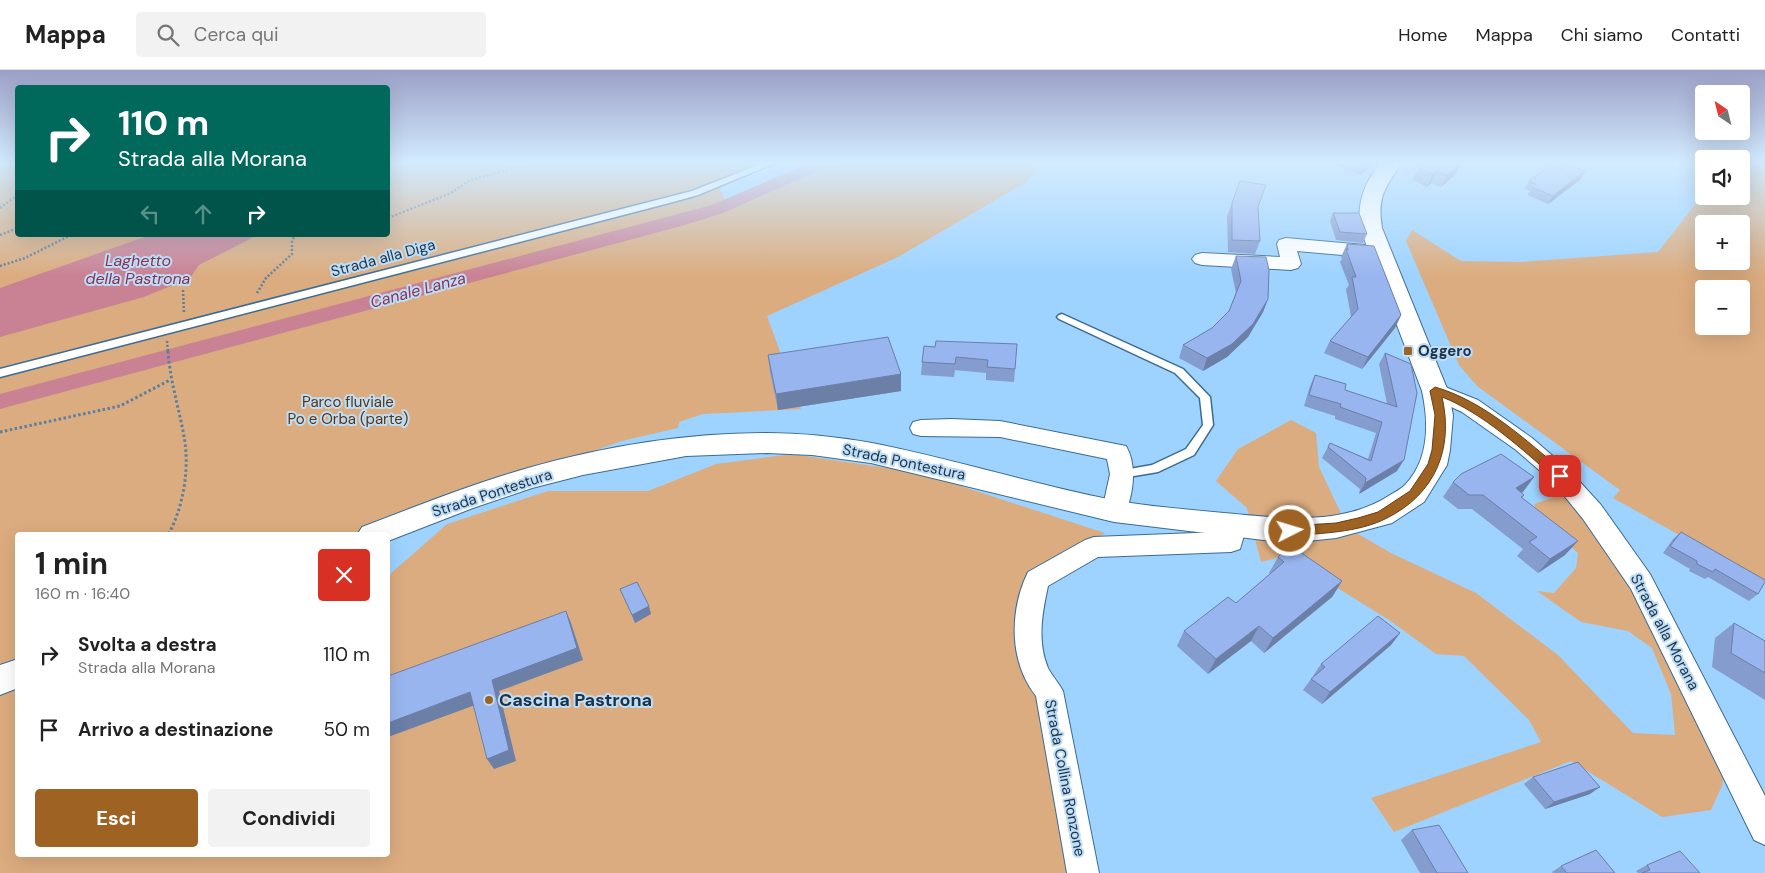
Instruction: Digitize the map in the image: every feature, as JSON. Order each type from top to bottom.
[{"type":"main road","name":"Strada Pontestura","points":[[380,532],[463,500],[529,478],[637,454],[686,446],[776,443],[871,453],[1114,510],[1184,520],[1290,531],[1336,528],[1382,516],[1414,494],[1433,465],[1440,432],[1440,415],[1435,391],[1371,228],[1368,214],[1370,200]]},
{"type":"main road","points":[[0,680],[15,674]]},
{"type":"street","points":[[1202,259],[1291,264],[1286,244],[1380,252]]},
{"type":"street","name":"Strada alla Morana","points":[[1435,391],[1470,406],[1524,444],[1560,476],[1592,512],[1641,582],[1765,829]]},
{"type":"street","points":[[921,428],[1000,429],[1118,452],[1122,474],[1114,510]]},
{"type":"street","name":"Strada Collina Ronzone","points":[[1083,873],[1049,691],[1036,675],[1027,637],[1030,607],[1037,580],[1094,547],[1231,542],[1235,525]]},
{"type":"lane","name":"Strada alla Diga","points":[[0,373],[668,200]]},
{"type":"lane","points":[[1062,317],[1179,371],[1205,397],[1208,426],[1190,452],[1154,469],[1122,474]]},
{"type":"path","points":[[0,208],[10,200]]},
{"type":"path","points":[[390,217],[432,200]]},
{"type":"path","points":[[0,235],[15,229]]},
{"type":"path","points":[[0,266],[25,258],[68,237]]},
{"type":"path","points":[[246,310],[266,278],[292,254],[292,242],[294,237]]},
{"type":"path","points":[[183,290],[184,326]]},
{"type":"path","points":[[167,337],[169,373],[185,443],[185,488],[170,532]]},
{"type":"path","points":[[0,432],[120,406],[171,380]]},
{"type":"green space","name":"Parco fluviale Po e Orba (parte)","points":[[0,200],[15,200],[15,237],[390,237],[390,200],[725,200],[728,210],[750,200],[995,200],[898,257],[767,316],[801,409],[703,414],[679,422],[678,428],[622,441],[553,465],[378,532],[15,532],[15,671],[0,676]]},
{"type":"green space","points":[[1750,200],[1765,200],[1765,583],[1613,498],[1620,490],[1477,386],[1459,365],[1406,241],[1412,230],[1461,261],[1520,262],[1658,252],[1695,205],[1750,205]]},
{"type":"green space","points":[[1291,420],[1316,433],[1319,467],[1348,528],[1391,553],[1476,593],[1558,655],[1633,733],[1675,735],[1671,694],[1652,648],[1628,631],[1581,622],[1537,591],[1554,593],[1576,568],[1578,553],[1541,520],[1534,504],[1563,494],[1591,517],[1641,582],[1728,764],[1721,788],[1711,810],[1662,817],[1571,761],[1394,832],[1371,798],[1541,742],[1529,720],[1464,656],[1436,654],[1389,620],[1286,556],[1261,562],[1247,508],[1216,481],[1238,449]]},
{"type":"green space","points":[[792,454],[921,473],[1105,533],[1026,588],[1081,873],[0,873],[0,689],[15,683],[15,857],[390,857],[390,574],[447,524],[548,491],[648,491],[716,464]]},
{"type":"water","name":"Canale Lanza","points":[[722,200],[751,200],[723,213],[685,225],[0,409],[0,394],[712,205]]},
{"type":"water","name":"Laghetto della Pastrona","points":[[144,237],[254,237],[199,265],[190,278],[144,297],[0,337],[0,288]]},
{"type":"building","points":[[1233,200],[1260,200],[1258,207],[1260,241],[1232,240]]},
{"type":"building","points":[[1333,213],[1359,213],[1367,234],[1340,232]]},
{"type":"building","points":[[1347,244],[1374,246],[1401,315],[1368,357],[1330,341],[1358,309],[1352,277],[1356,277],[1346,249],[1348,250]]},
{"type":"building","points":[[1236,256],[1266,257],[1269,270],[1268,299],[1253,324],[1232,344],[1207,358],[1183,345],[1212,328],[1229,311],[1241,281]]},
{"type":"building","points":[[888,337],[901,374],[776,394],[768,355]]},
{"type":"building","points":[[936,341],[1017,344],[1015,369],[987,367],[988,360],[956,357],[955,364],[922,362],[924,346],[935,347]]},
{"type":"building","points":[[1385,353],[1411,364],[1417,393],[1404,460],[1365,483],[1366,478],[1328,447],[1330,443],[1371,461],[1382,422],[1340,407],[1341,404],[1309,395],[1315,375],[1346,384],[1345,390],[1397,407]]},
{"type":"building","points":[[1501,454],[1534,477],[1516,488],[1524,495],[1521,497],[1578,541],[1550,559],[1529,542],[1537,537],[1483,495],[1469,495],[1453,482],[1461,474]]},
{"type":"building","points":[[1681,532],[1765,580],[1758,594],[1715,569],[1713,572],[1697,564],[1697,561],[1670,546]]},
{"type":"building","points":[[1290,545],[1342,581],[1273,638],[1259,626],[1216,659],[1184,631],[1228,597],[1236,603],[1284,562],[1278,557]]},
{"type":"building","points":[[637,582],[649,606],[632,615],[620,589]]},
{"type":"building","points":[[566,611],[577,648],[492,680],[509,750],[487,759],[470,692],[390,722],[390,675]]},
{"type":"building","points":[[1378,616],[1400,633],[1330,692],[1311,679],[1325,667],[1321,664]]},
{"type":"building","points":[[1734,623],[1765,641],[1765,673],[1731,653]]},
{"type":"building","points":[[1578,762],[1600,787],[1554,802],[1533,777]]},
{"type":"building","points":[[1439,825],[1468,873],[1437,873],[1412,830]]},
{"type":"building","points":[[1596,850],[1615,873],[1567,873],[1561,866]]},
{"type":"building","points":[[1680,851],[1700,873],[1642,873],[1650,870],[1647,865]]},
{"type":"place","name":"Oggero","points":[[1408,351]]},
{"type":"place","name":"Cascina Pastrona","points":[[489,700]]},
{"type":"route","points":[[1290,531],[1336,528],[1382,516],[1414,494],[1433,465],[1437,450],[1440,415],[1435,391],[1470,406],[1524,444],[1560,476]]}]
